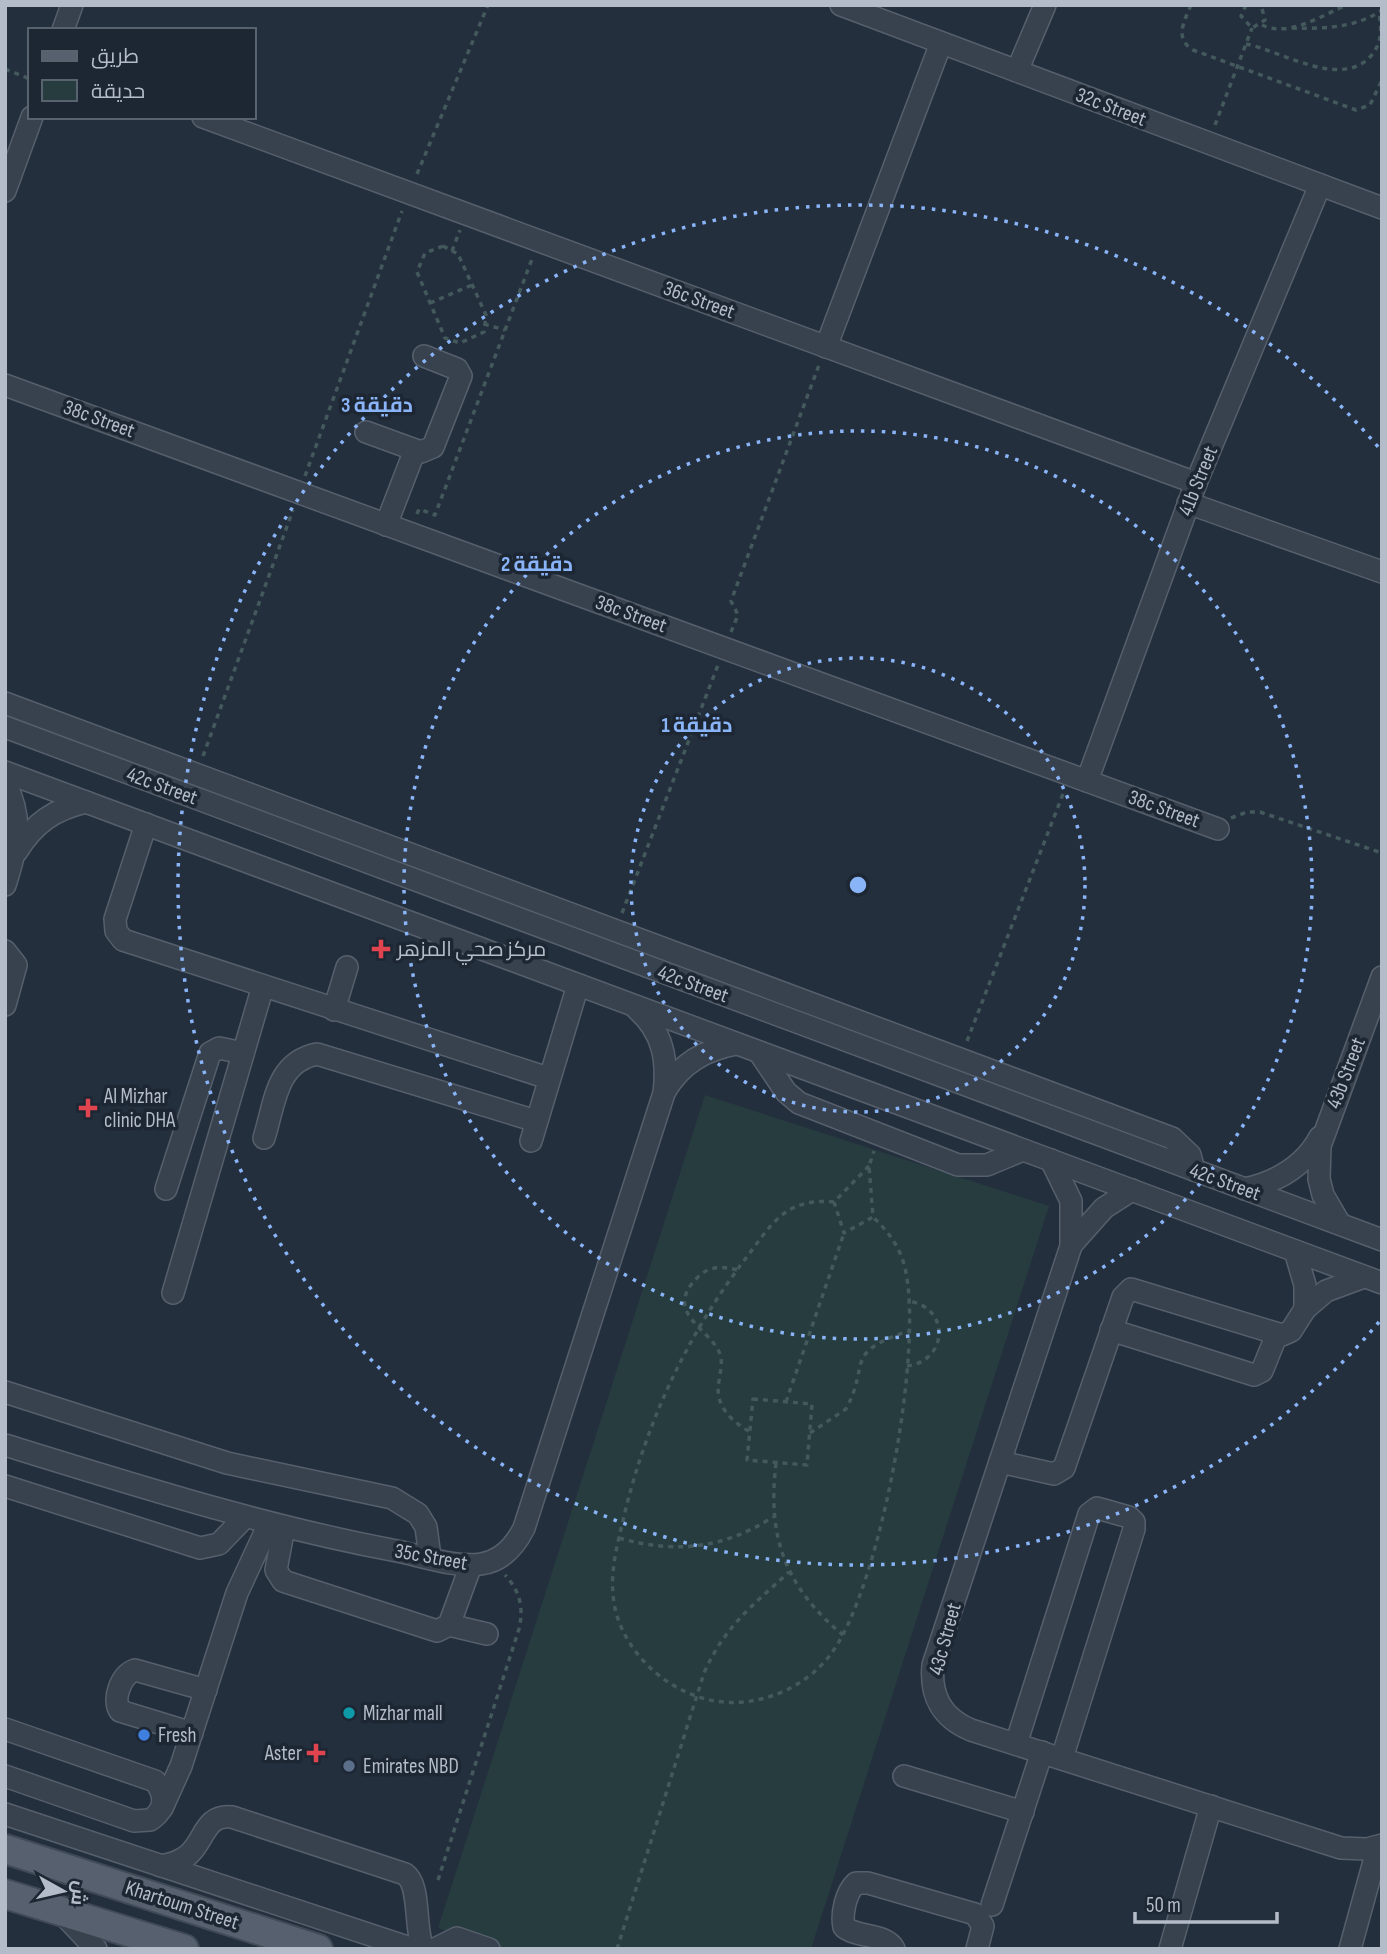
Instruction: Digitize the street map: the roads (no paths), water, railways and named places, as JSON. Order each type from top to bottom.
[{"type":"main road","name":"Khartoum Street","points":[[5,1849],[318,1949]]},
{"type":"main road","name":"Khartoum Street","points":[[5,1894],[184,1949]]},
{"type":"street","points":[[64,28],[72,5]]},
{"type":"street","name":"32c Street","points":[[841,5],[1382,208]]},
{"type":"street","points":[[1017,71],[1045,5]]},
{"type":"street","points":[[826,347],[941,43]]},
{"type":"street","points":[[5,191],[31,119]]},
{"type":"street","name":"36c Street","points":[[208,119],[826,347],[1382,572]]},
{"type":"street","name":"41b Street","points":[[1087,781],[1192,493],[1321,186]]},
{"type":"street","points":[[366,432],[415,450],[427,450],[436,442],[461,376],[457,369],[424,356]]},
{"type":"street","name":"38c Street","points":[[5,385],[1218,829]]},
{"type":"street","points":[[386,525],[415,450]]},
{"type":"street","points":[[5,703],[1172,1138],[1190,1155],[1194,1170]]},
{"type":"street","name":"42c Street","points":[[5,727],[1381,1240]]},
{"type":"street","name":"42c Street","points":[[5,772],[1373,1280]]},
{"type":"street","points":[[5,783],[18,815],[16,852],[5,885]]},
{"type":"street","points":[[16,852],[38,824],[52,814],[86,802]]},
{"type":"street","points":[[146,824],[114,925],[123,940],[548,1078]]},
{"type":"street","points":[[5,951],[16,965],[5,1005]]},
{"type":"street","points":[[334,1010],[347,967]]},
{"type":"street","name":"43b Street","points":[[1340,1224],[1330,1210],[1319,1179],[1318,1162],[1325,1129],[1382,977]]},
{"type":"street","points":[[264,1138],[283,1075],[298,1060],[317,1054],[534,1131],[578,985]]},
{"type":"street","points":[[173,1293],[263,986]]},
{"type":"street","name":"35c Street","points":[[5,1445],[245,1517],[430,1558],[481,1563],[511,1549],[524,1528],[664,1093],[666,1061],[662,1045],[651,1023],[634,1006]]},
{"type":"street","name":"35c Street","points":[[664,1093],[686,1065],[709,1051],[736,1044]]},
{"type":"street","points":[[166,1189],[210,1053],[219,1048],[243,1053]]},
{"type":"street","points":[[759,1052],[786,1092],[799,1103],[958,1165],[987,1165],[1023,1150]]},
{"type":"street","name":"43b Street","points":[[1245,1189],[1270,1182],[1292,1169],[1316,1145],[1325,1129]]},
{"type":"street","name":"43c Street","points":[[1051,1160],[1071,1201],[1071,1245],[932,1677],[937,1700],[951,1718],[971,1730],[1341,1848],[1380,1846]]},
{"type":"street","name":"43c Street","points":[[1071,1245],[1104,1208],[1132,1190]]},
{"type":"street","points":[[1295,1251],[1306,1285],[1305,1309]]},
{"type":"street","points":[[1000,1462],[1054,1474],[1064,1468],[1123,1297],[1137,1288],[1277,1334],[1291,1331],[1305,1309],[1326,1291],[1373,1280]]},
{"type":"street","points":[[1111,1330],[1254,1375],[1262,1371],[1277,1334]]},
{"type":"street","points":[[5,1412],[14,1395],[227,1463],[392,1498],[406,1504],[422,1520],[430,1542],[430,1558]]},
{"type":"street","points":[[5,1486],[200,1548],[219,1544],[245,1517]]},
{"type":"street","points":[[992,1905],[1023,1812],[1052,1755],[1134,1529],[1134,1522],[1129,1517],[1097,1508],[1089,1514],[1016,1744]]},
{"type":"street","points":[[276,1525],[276,1570],[283,1581],[432,1630],[441,1631],[449,1625],[481,1563]]},
{"type":"street","points":[[5,1776],[110,1814],[142,1822],[158,1816],[176,1781],[237,1593],[276,1525]]},
{"type":"street","points":[[449,1625],[487,1634]]},
{"type":"street","points":[[192,1733],[120,1711],[116,1700],[124,1677],[135,1670],[206,1690]]},
{"type":"street","points":[[5,1729],[155,1781],[164,1798],[162,1808]]},
{"type":"street","points":[[904,1776],[1023,1812]]},
{"type":"street","points":[[1170,1949],[1211,1807]]},
{"type":"street","points":[[5,1814],[414,1949]]},
{"type":"street","points":[[110,1814],[123,1852]]},
{"type":"street","points":[[161,1866],[177,1862],[189,1855],[210,1823],[224,1816],[232,1817],[405,1874],[414,1884],[416,1921],[423,1949]]},
{"type":"street","points":[[1350,1949],[1380,1846]]},
{"type":"street","points":[[894,1949],[888,1941],[844,1927],[849,1892],[856,1883],[868,1883],[975,1914],[983,1926],[977,1949]]},
{"type":"street","points":[[55,1908],[96,1949]]},
{"type":"street","points":[[435,1949],[457,1938],[489,1949]]},
{"type":"place","name":"مركز صحي المزهر","points":[[381,949]]},
{"type":"place","name":"Al Mizhar clinic DHA","points":[[88,1108]]},
{"type":"place","name":"Mizhar mall","points":[[349,1713]]},
{"type":"place","name":"Fresh","points":[[144,1735]]},
{"type":"place","name":"Aster","points":[[316,1753]]},
{"type":"place","name":"Emirates NBD","points":[[349,1766]]}]
